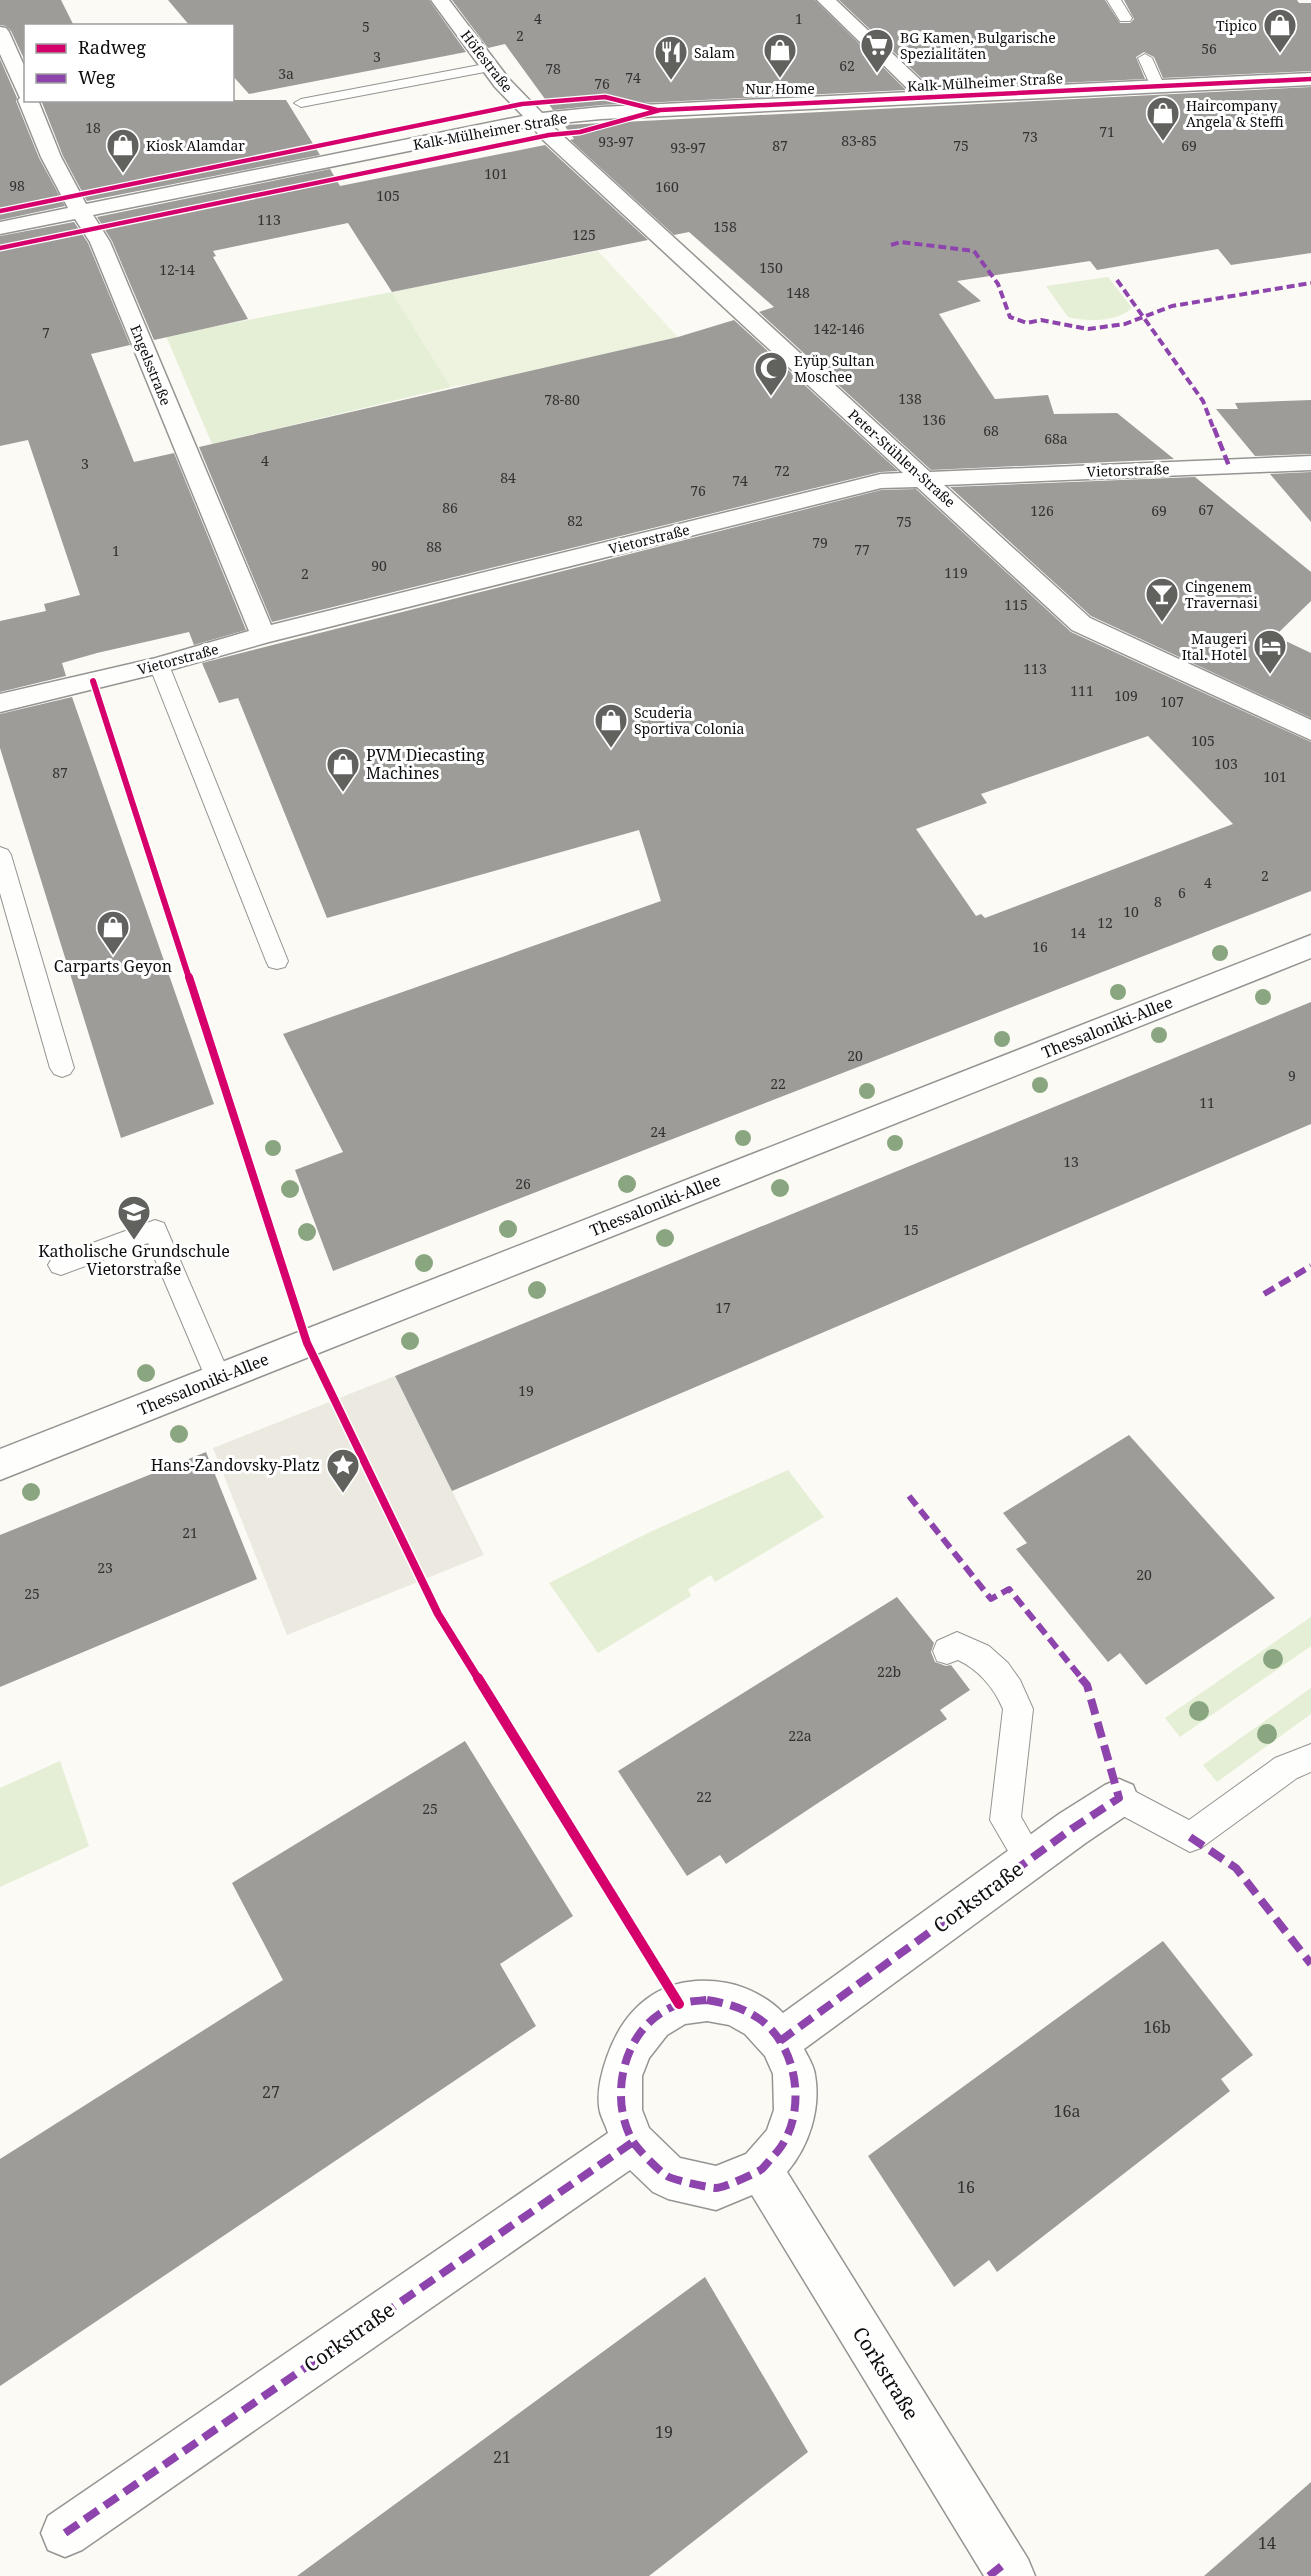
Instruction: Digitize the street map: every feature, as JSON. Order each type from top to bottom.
[{"type":"street","name":"Höfestraße","points":[[440,0],[502,84],[537,119]]},
{"type":"street","points":[[826,0],[928,98]]},
{"type":"street","points":[[0,32],[24,89]]},
{"type":"street","name":"Kalk-Mülheimer Straße","points":[[0,228],[537,119],[601,113],[1311,79]]},
{"type":"street","name":"Engelsstraße","points":[[29,102],[51,157],[100,242],[263,636]]},
{"type":"street","name":"Peter-Stühlen-Straße","points":[[537,119],[549,135],[1081,624],[1311,731]]},
{"type":"street","name":"Vietorstraße","points":[[0,703],[159,665],[263,636],[881,481],[1311,463]]},
{"type":"street","name":"Thessaloniki-Allee","points":[[0,1466],[1311,946]]},
{"type":"street","name":"Corkstraße","points":[[780,2042],[1030,1859],[1119,1798]]},
{"type":"street","points":[[707,2000],[735,2005],[760,2019],[780,2042],[794,2074],[795,2110],[784,2143],[761,2170],[716,2188],[668,2177],[633,2142],[621,2110],[621,2076],[632,2045],[652,2020],[679,2004],[707,2000]]},
{"type":"street","name":"Corkstraße","points":[[65,2533],[633,2142]]},
{"type":"street","name":"Corkstraße","points":[[761,2170],[1011,2576]]},
{"type":"lane","points":[[1114,0],[1125,18]]},
{"type":"lane","points":[[1145,58],[1158,87]]},
{"type":"lane","points":[[301,103],[490,67]]},
{"type":"lane","points":[[159,665],[277,961]]},
{"type":"lane","points":[[0,855],[62,1068]]},
{"type":"lane","points":[[61,1265],[155,1230],[218,1378]]},
{"type":"lane","points":[[947,1652],[957,1645],[979,1656],[998,1673],[1010,1690],[1018,1709],[1005,1820],[1030,1859]]},
{"type":"lane","points":[[1119,1798],[1190,1837],[1286,1768],[1311,1758]]},
{"type":"green space","points":[[598,251],[678,337],[506,378],[451,387],[392,292]]},
{"type":"green space","points":[[1108,277],[1132,308],[1126,313],[1102,320],[1068,317],[1046,286]]},
{"type":"green space","points":[[392,292],[451,387],[212,444],[166,336]]},
{"type":"green space","points":[[788,1470],[824,1517],[715,1582],[711,1575],[688,1589],[691,1596],[598,1653],[549,1583],[650,1532]]},
{"type":"green space","points":[[1311,1617],[1311,1646],[1180,1737],[1165,1718]]},
{"type":"green space","points":[[1311,1688],[1311,1714],[1217,1782],[1203,1765]]},
{"type":"green space","points":[[60,1761],[89,1846],[0,1887],[0,1788]]},
{"type":"shaded area","name":"Hans-Zandovsky-Platz","points":[[395,1376],[484,1555],[287,1635],[213,1448]]},
{"type":"building","points":[[0,0],[61,0],[73,24],[24,24],[24,59],[11,31],[6,26],[0,25]]},
{"type":"building","points":[[168,0],[429,0],[466,52],[249,94],[234,77],[234,24],[188,24]]},
{"type":"building","points":[[452,0],[815,0],[906,90],[601,105],[553,110],[505,44],[488,48]]},
{"type":"building","points":[[839,0],[1105,0],[1120,23],[1130,23],[1134,19],[1124,0],[1297,0],[1299,3],[1311,3],[1311,71],[1163,78],[1154,57],[1144,52],[1136,57],[1145,79],[933,89]]},
{"type":"building","points":[[0,59],[39,158],[65,206],[0,220]]},
{"type":"building","points":[[1311,87],[1311,253],[1231,265],[1218,249],[1097,270],[1090,261],[957,281],[981,301],[939,314],[995,399],[1048,395],[1054,414],[1117,413],[1174,459],[931,470],[759,312],[774,307],[689,232],[674,235],[570,140],[574,139],[564,125]]},
{"type":"building","points":[[286,100],[320,155],[87,201],[63,156],[42,102]]},
{"type":"building","points":[[545,145],[648,240],[392,292],[348,223],[213,251],[216,256],[213,257],[248,319],[154,340],[112,241],[97,217],[330,169],[340,186]]},
{"type":"building","points":[[74,222],[88,243],[130,345],[91,354],[134,462],[174,453],[246,630],[194,645],[189,632],[97,653],[62,663],[66,676],[0,692],[0,621],[46,611],[44,604],[80,595],[28,440],[0,446],[0,236]]},
{"type":"building","points":[[734,320],[898,471],[880,472],[272,622],[199,447],[678,337]]},
{"type":"building","points":[[1311,400],[1311,454],[1255,456],[1216,409],[1238,409],[1235,403]]},
{"type":"building","points":[[1311,472],[1311,522],[1270,474]]},
{"type":"building","points":[[1195,477],[1311,572],[1311,601],[1275,636],[1311,653],[1311,718],[1091,616],[950,487]]},
{"type":"building","points":[[916,489],[1071,632],[1311,742],[1311,891],[333,1271],[295,1170],[343,1152],[283,1034],[661,901],[639,830],[327,918],[238,698],[219,703],[202,663],[881,490]],"holes":[[[1148,736],[1233,824],[985,918],[981,914],[976,916],[916,829],[987,803],[981,794]]]},
{"type":"building","name":"Carparts Geyon","points":[[72,697],[214,1104],[121,1138],[0,748],[0,714]]},
{"type":"building","points":[[1311,1002],[1311,1124],[452,1491],[395,1376]]},
{"type":"building","points":[[1129,1435],[1275,1598],[1146,1685],[1120,1653],[1108,1662],[1016,1549],[1027,1543],[1003,1513]]},
{"type":"building","points":[[206,1452],[257,1579],[0,1687],[0,1535]]},
{"type":"building","points":[[897,1597],[934,1643],[931,1652],[935,1662],[946,1666],[951,1665],[970,1690],[940,1710],[947,1719],[726,1864],[720,1855],[687,1876],[618,1771]]},
{"type":"building","points":[[465,1741],[573,1916],[500,1964],[536,2026],[0,2386],[0,2159],[283,1980],[232,1883]]},
{"type":"building","points":[[1163,1941],[1253,2055],[1221,2079],[1230,2091],[1126,2172],[997,2272],[989,2260],[954,2287],[868,2156]]},
{"type":"building","points":[[705,2277],[808,2452],[649,2576],[297,2576]]},
{"type":"building","points":[[1311,2482],[1311,2576],[1204,2576]]},
{"type":"marked path","points":[[891,245],[901,242],[974,251],[998,284],[1010,317],[1027,323],[1041,320],[1088,329],[1125,324],[1172,306],[1311,283]]},
{"type":"marked path","points":[[1117,280],[1203,401],[1229,466]]},
{"type":"marked path","points":[[1264,1294],[1311,1266]]},
{"type":"marked path","points":[[780,2041],[1073,1828],[1119,1798],[1087,1685],[1009,1589],[991,1599],[909,1496]]},
{"type":"marked path","points":[[1190,1837],[1236,1868],[1311,1964]]},
{"type":"marked path","points":[[707,2000],[735,2005],[760,2019],[780,2041],[794,2074],[795,2110],[784,2143],[761,2170],[716,2188],[668,2177],[633,2142],[621,2110],[621,2076],[632,2045],[652,2020],[679,2004],[707,2000]]},
{"type":"marked path","points":[[65,2533],[633,2142]]},
{"type":"marked path","points":[[989,2576],[1004,2564]]},
{"type":"cycle path","points":[[0,248],[549,135],[580,132],[660,110],[1311,79]]},
{"type":"cycle path","points":[[0,211],[522,104],[605,97],[657,110]]},
{"type":"cycle path","points":[[93,681],[307,1343],[438,1614],[679,2004]]},
{"type":"place","name":"Tipico","points":[[1280,54]]},
{"type":"place","name":"BG Kamen, Bulgarische Spezialitäten","points":[[877,74]]},
{"type":"place","name":"Nur Home","points":[[780,79]]},
{"type":"place","name":"Salam","points":[[671,81]]},
{"type":"place","name":"Haircompany Angela & Steffi","points":[[1163,142]]},
{"type":"place","name":"Kiosk Alamdar","points":[[123,174]]},
{"type":"place","name":"Eyüp Sultan Moschee","points":[[771,397]]},
{"type":"place","name":"Cingenem Travernasi","points":[[1162,623]]},
{"type":"place","name":"Maugeri Ital. Hotel","points":[[1270,675]]},
{"type":"place","name":"Scuderia Sportiva Colonia","points":[[611,749]]},
{"type":"place","name":"PVM Diecasting Machines","points":[[343,793]]},
{"type":"place","name":"Carparts Geyon","points":[[113,956]]},
{"type":"place","name":"Katholische Grundschule Vietorstraße","points":[[134,1241]]},
{"type":"place","name":"Hans-Zandovsky-Platz","points":[[343,1494]]}]
